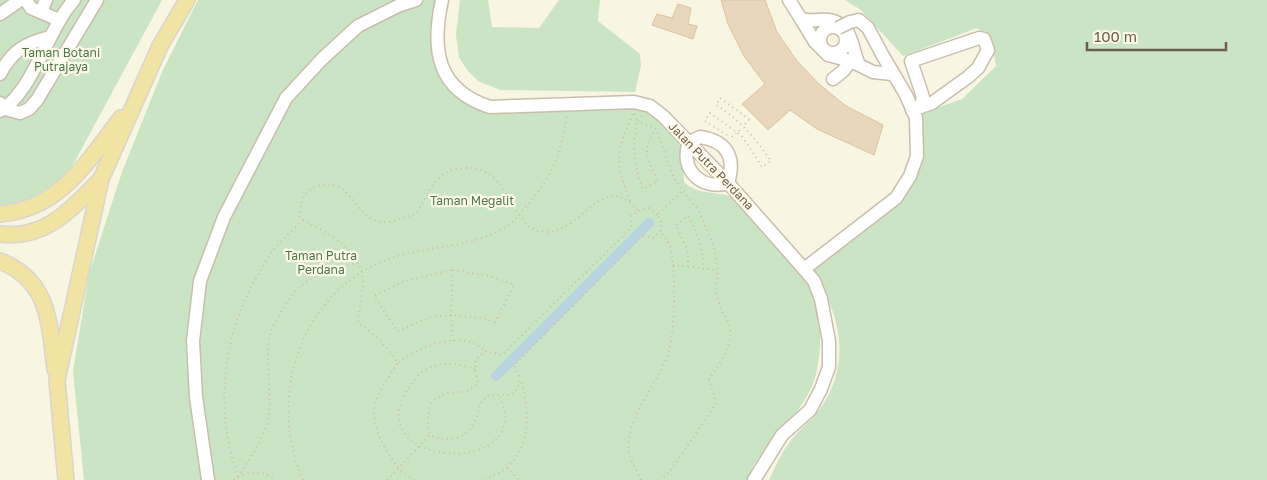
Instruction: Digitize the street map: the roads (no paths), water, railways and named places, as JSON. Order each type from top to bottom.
[{"type":"main road","points":[[56,380],[101,178],[160,46],[186,0]]},
{"type":"main road","points":[[0,214],[18,213],[32,208],[46,202],[62,189],[136,100]]},
{"type":"main road","points":[[0,234],[8,235],[40,229],[60,219],[101,178]]},
{"type":"main road","points":[[0,261],[14,267],[24,275],[41,294],[47,310],[66,480]]},
{"type":"street","points":[[0,14],[20,0]]},
{"type":"street","points":[[26,0],[31,8],[44,6],[59,20]]},
{"type":"street","points":[[2,108],[22,90],[59,20],[74,0]]},
{"type":"street","points":[[2,108],[20,113],[36,100],[97,0]]},
{"type":"street","points":[[208,480],[196,397],[194,341],[200,281],[224,217],[286,98],[322,59],[358,26],[400,5],[416,0]]},
{"type":"street","name":"Jalan Putra Perdana","points":[[442,0],[436,25],[439,52],[448,82],[468,99],[490,107],[634,102],[650,106],[728,182],[814,282],[821,299],[829,341],[829,367],[822,389],[810,410],[782,435],[754,480]]},
{"type":"street","points":[[789,0],[822,51],[828,55],[855,60],[872,72],[892,74]]},
{"type":"street","points":[[801,19],[810,21],[828,20],[844,28],[850,35],[855,60]]},
{"type":"street","points":[[838,28],[859,20],[868,28],[892,74],[917,108]]},
{"type":"street","points":[[0,74],[11,56],[30,42],[50,37]]},
{"type":"street","points":[[804,269],[896,198],[910,176],[917,156],[917,108],[923,97],[911,61],[979,38],[984,39],[988,50],[978,68],[932,103],[917,108]]},
{"type":"street","points":[[833,79],[855,60]]},
{"type":"street","points":[[700,137],[713,139],[724,147],[730,159],[732,171],[728,182],[719,186],[704,181],[692,174],[687,166],[685,152],[689,142],[700,137]]},
{"type":"waterway","points":[[496,376],[649,223]]},
{"type":"park label","name":"Taman Botani Putrajaya","points":[[61,60]]},
{"type":"park label","name":"Taman Megalit","points":[[472,201]]},
{"type":"park label","name":"Taman Putra Perdana","points":[[321,263]]}]
